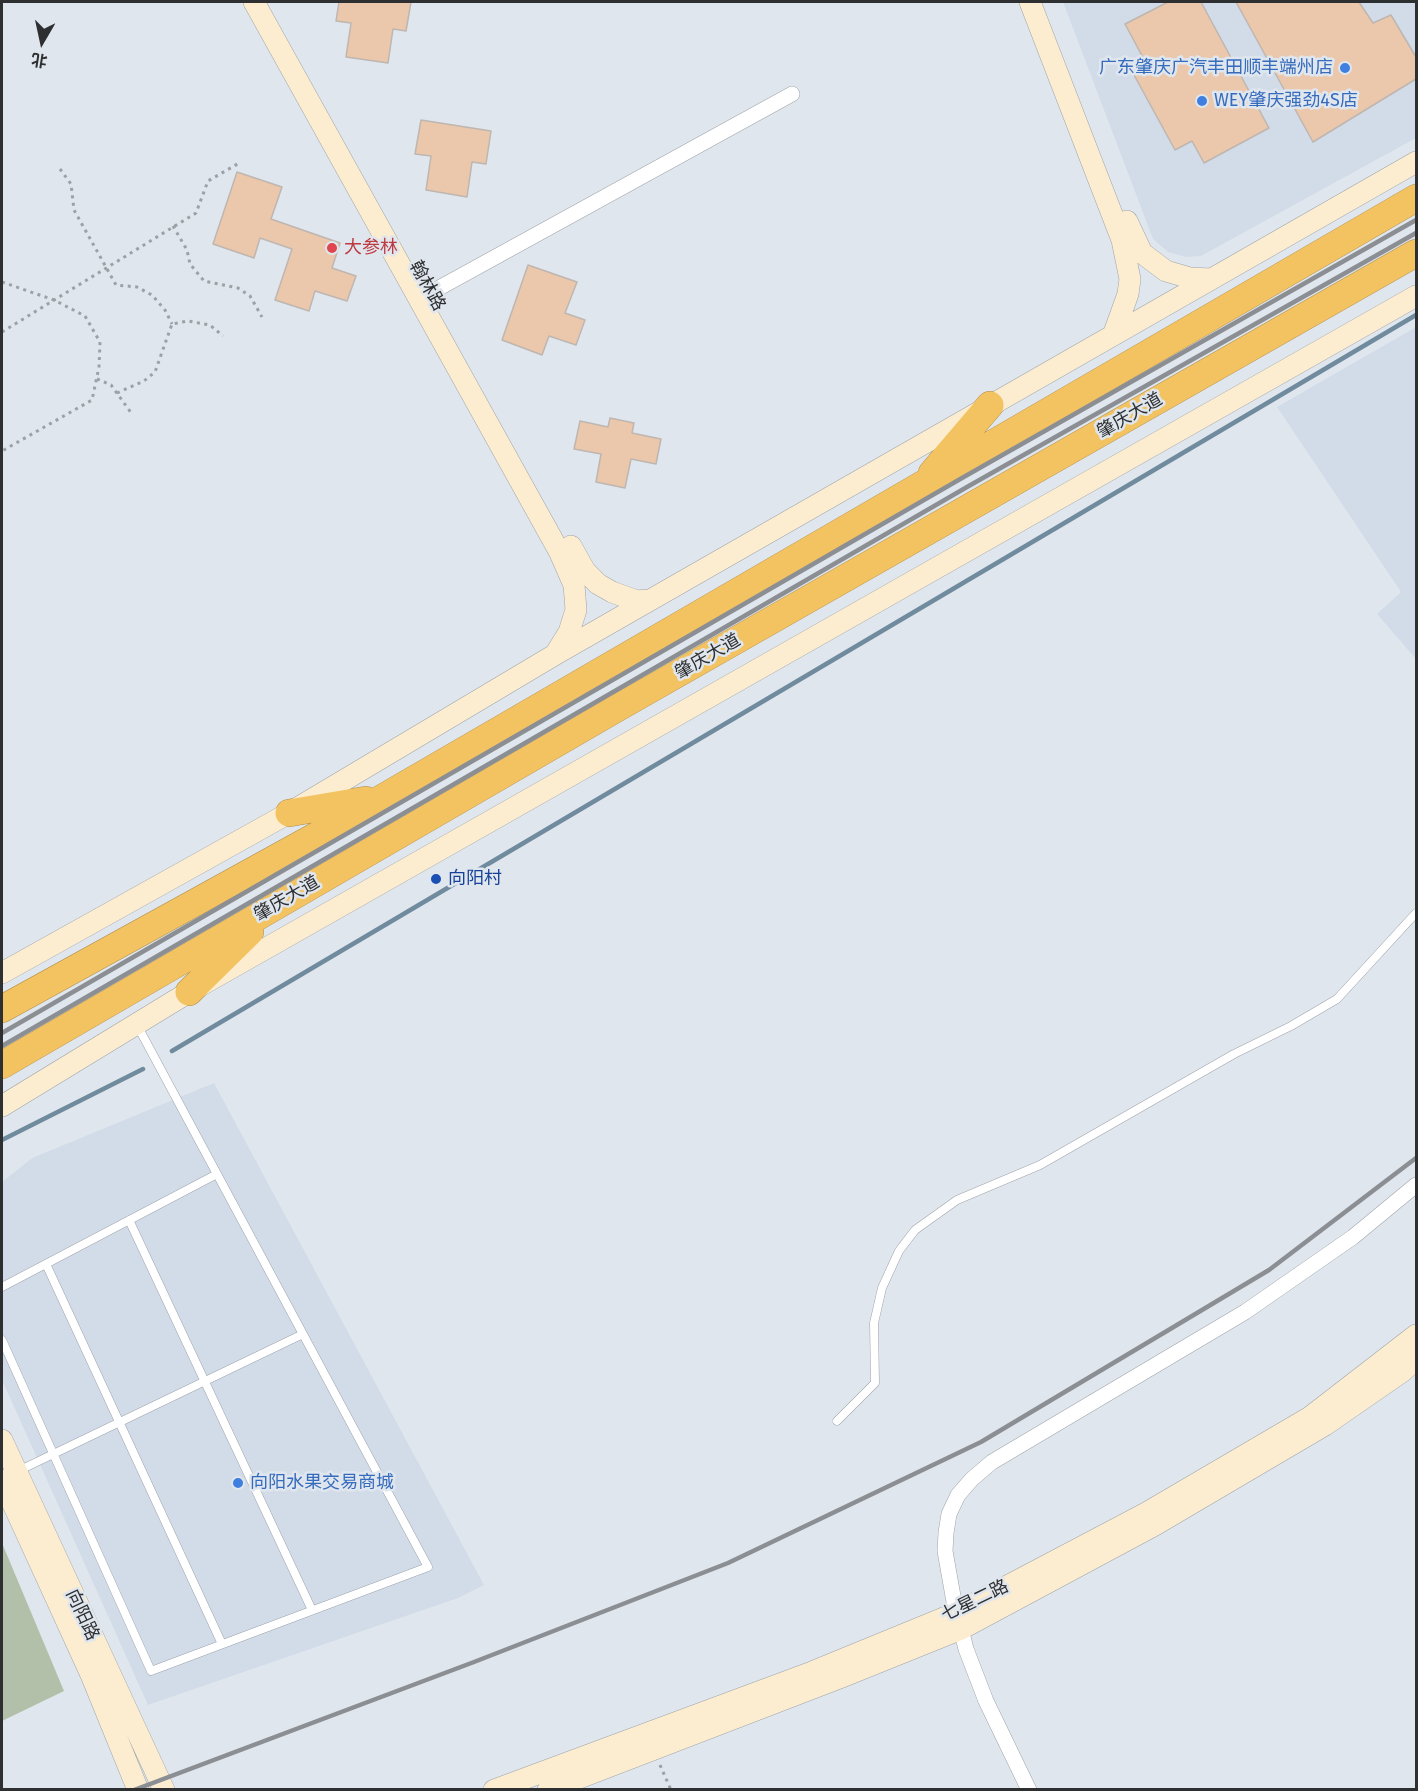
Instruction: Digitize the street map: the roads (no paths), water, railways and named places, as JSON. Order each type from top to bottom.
[{"type":"highway","points":[[2,1009],[385,796],[1416,198]]},
{"type":"highway","name":"肇庆大道","points":[[2,1065],[619,707],[1416,253]]},
{"type":"highway","points":[[920,487],[990,405]]},
{"type":"highway","points":[[289,813],[385,796]]},
{"type":"highway","points":[[189,992],[276,906]]},
{"type":"street","name":"翰林路","points":[[254,2],[425,296]]},
{"type":"street","name":"翰林路","points":[[268,2],[425,296],[577,571]]},
{"type":"street","points":[[1030,2],[1122,240],[1130,279],[1128,294],[1114,333]]},
{"type":"street","points":[[1045,2],[1130,230],[1142,253],[1167,271],[1190,278],[1211,279]]},
{"type":"street","points":[[425,296],[792,94]]},
{"type":"street","points":[[2,973],[289,813],[649,600],[1416,162]]},
{"type":"street","points":[[2,1106],[189,992],[1416,296]]},
{"type":"street","points":[[556,654],[569,632],[576,610],[574,585],[577,571],[612,592],[637,601],[649,600]]},
{"type":"street","points":[[1029,1790],[986,1701],[958,1621],[945,1551],[949,1514],[958,1495],[992,1462],[1245,1312],[1353,1237],[1416,1185]]},
{"type":"street","name":"七星二路","points":[[494,1790],[812,1672],[958,1621],[1310,1417],[1416,1335]]},
{"type":"street","name":"七星二路","points":[[548,1790],[842,1677],[958,1621],[1185,1508],[1325,1425],[1403,1371],[1416,1359]]},
{"type":"street","name":"向阳路","points":[[2,1440],[6,1477],[138,1790]]},
{"type":"street","name":"向阳路","points":[[6,1477],[164,1790]]},
{"type":"lane","points":[[837,1420],[876,1383],[874,1323],[882,1288],[899,1251],[915,1230],[957,1200],[1040,1165],[1234,1054],[1291,1026],[1337,999],[1416,912]]},
{"type":"lane","points":[[2,1340],[151,1671],[428,1567],[137,1024]]},
{"type":"lane","points":[[2,1287],[217,1174]]},
{"type":"lane","points":[[129,1220],[312,1610]]},
{"type":"lane","points":[[46,1264],[222,1644]]},
{"type":"lane","points":[[6,1477],[303,1334]]},
{"type":"waterway","points":[[172,1051],[1416,315]]},
{"type":"waterway","points":[[2,1140],[143,1069]]},
{"type":"railway","points":[[2,1033],[962,478],[1416,220]]},
{"type":"railway","points":[[2,1046],[967,487],[1416,233]]},
{"type":"railway","points":[[134,1790],[474,1662],[728,1563],[981,1442],[1269,1270],[1416,1158]]},
{"type":"place","name":"广东肇庆广汽丰田顺丰端州店","points":[[1345,68]]},
{"type":"place","name":"WEY肇庆强劲4S店","points":[[1202,101]]},
{"type":"place","name":"大参林","points":[[332,248]]},
{"type":"place","name":"向阳村","points":[[436,879]]},
{"type":"place","name":"向阳水果交易商城","points":[[238,1483]]}]
